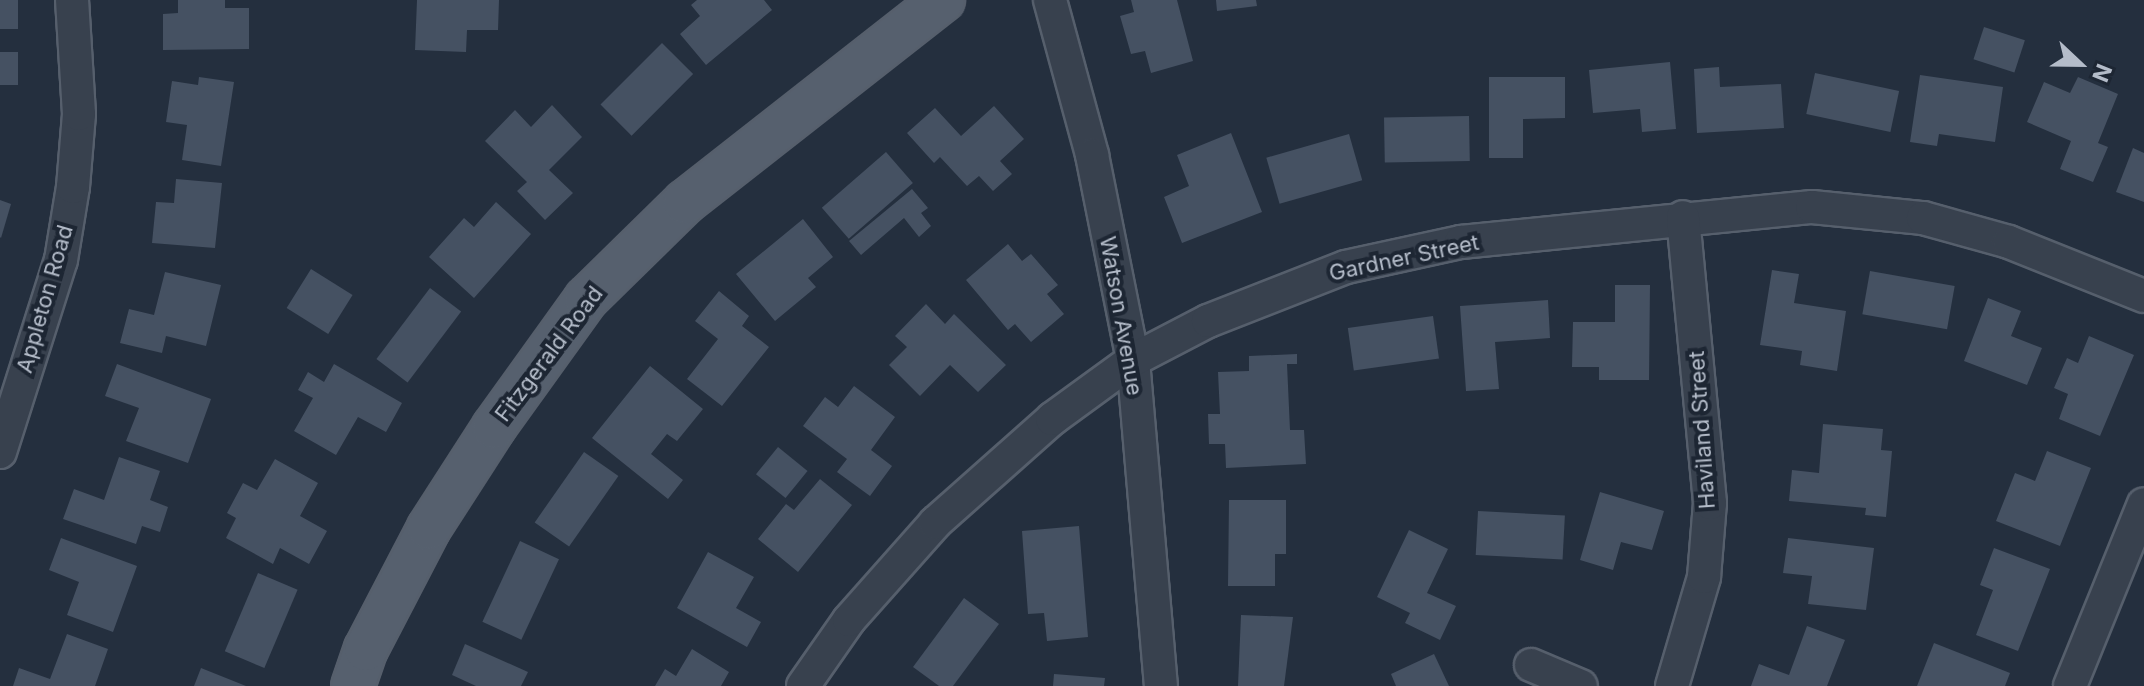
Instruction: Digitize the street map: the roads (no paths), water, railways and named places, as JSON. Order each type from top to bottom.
[{"type":"main road","name":"Fitzgerald Road","points":[[353,686],[366,649],[429,528],[494,427],[586,299],[685,202],[943,0]]},
{"type":"street","name":"Appleton Road","points":[[0,452],[61,260],[73,187],[79,114],[72,0]]},
{"type":"street","name":"Watson Avenue","points":[[1050,0],[1092,155],[1133,360],[1161,686]]},
{"type":"street","name":"Gardner Street","points":[[803,686],[849,620],[935,523],[1052,419],[1133,360],[1246,304],[1346,267],[1461,242],[1683,217],[1812,207],[1923,218],[2009,242],[2144,296]]},
{"type":"street","name":"Haviland Street","points":[[1672,686],[1704,577],[1710,503],[1683,217]]},
{"type":"street","points":[[2070,686],[2144,504]]},
{"type":"street","points":[[1531,665],[1581,686]]}]
